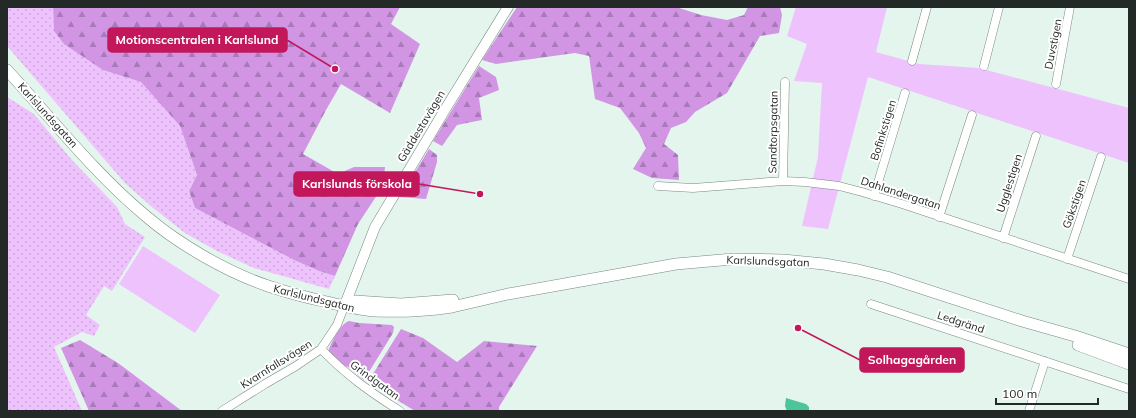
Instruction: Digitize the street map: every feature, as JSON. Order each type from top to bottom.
[{"type":"main road","name":"Karlslundsgatan","points":[[7,70],[102,175],[126,199],[156,225],[196,252],[219,264],[284,287],[345,303],[401,304],[508,294],[635,270],[682,263],[733,259],[783,260],[824,264],[887,277],[1129,354]]},
{"type":"main road","name":"Karlslundsgatan","points":[[1022,321],[1066,340],[1129,364]]},
{"type":"street","name":"Gäddestavägen","points":[[345,303],[375,227],[449,102],[508,7]]},
{"type":"street","points":[[912,61],[927,7]]},
{"type":"street","points":[[984,66],[999,7]]},
{"type":"street","name":"Duvstigen","points":[[1056,84],[1070,7]]},
{"type":"street","name":"Sandtorpsgatan","points":[[783,181],[785,82]]},
{"type":"street","name":"Bofinkstigen","points":[[874,196],[905,93]]},
{"type":"street","points":[[939,217],[972,115]]},
{"type":"street","name":"Ugglestigen","points":[[1003,238],[1036,136]]},
{"type":"street","name":"Gökstigen","points":[[1067,259],[1101,157]]},
{"type":"street","name":"Dahlandergatan","points":[[658,186],[693,188],[783,181],[839,186],[1129,279]]},
{"type":"street","name":"Kvarnfallsvägen","points":[[222,411],[321,349],[337,325],[345,303]]},
{"type":"street","name":"Ledgränd","points":[[871,304],[1129,389]]},
{"type":"street","name":"Grindgatan","points":[[321,349],[351,378],[400,411]]},
{"type":"street","points":[[1029,411],[1045,361]]},
{"type":"shaded area","points":[[7,7],[53,7],[54,30],[103,70],[141,82],[180,126],[197,175],[189,191],[195,208],[294,260],[335,276],[329,289],[254,268],[217,251],[185,233],[152,207],[125,183],[7,46]]},
{"type":"shaded area","points":[[796,7],[887,7],[876,52],[919,64],[979,68],[1129,108],[1129,163],[868,77],[828,229],[802,226],[818,157],[822,83],[794,81],[807,44],[787,36]]},
{"type":"shaded area","points":[[7,97],[34,114],[71,159],[117,207],[125,224],[145,237],[112,291],[104,286],[86,315],[100,325],[94,336],[82,332],[54,347],[82,411],[7,411]]},
{"type":"shaded area","points":[[143,246],[220,295],[195,333],[119,284]]},
{"type":"shaded area","points":[[786,398],[806,404],[809,407],[809,411],[787,411],[785,406]]},
{"type":"green space","points":[[53,7],[400,7],[391,24],[420,44],[390,113],[341,84],[303,154],[338,174],[354,167],[385,167],[383,186],[358,224],[335,276],[294,260],[195,208],[189,191],[197,175],[180,126],[141,82],[103,70],[64,44],[54,31]]},
{"type":"green space","points":[[517,7],[676,7],[701,15],[727,20],[744,15],[748,7],[780,7],[782,15],[779,33],[760,36],[727,93],[695,112],[686,122],[671,128],[664,144],[678,155],[679,180],[652,178],[633,169],[646,148],[639,133],[620,108],[595,99],[589,56],[575,53],[496,64],[482,60]]},
{"type":"green space","points":[[479,66],[496,77],[499,90],[479,98],[482,120],[457,125],[442,146],[433,141]]},
{"type":"green space","points":[[429,149],[437,155],[437,162],[426,199],[400,197]]},
{"type":"green space","points":[[349,321],[392,325],[394,327],[393,333],[364,380],[348,367],[342,365],[328,352],[339,330]]},
{"type":"green space","points":[[401,329],[423,338],[457,362],[484,341],[537,346],[499,407],[499,411],[415,411],[368,382]]},
{"type":"green space","points":[[80,340],[118,363],[182,411],[89,411],[61,348]]},
{"type":"place","name":"Motionscentralen i Karlslund","points":[[335,69]]},
{"type":"place","name":"Karlslunds förskola","points":[[480,194]]},
{"type":"place","name":"Solhagagården","points":[[798,328]]}]
